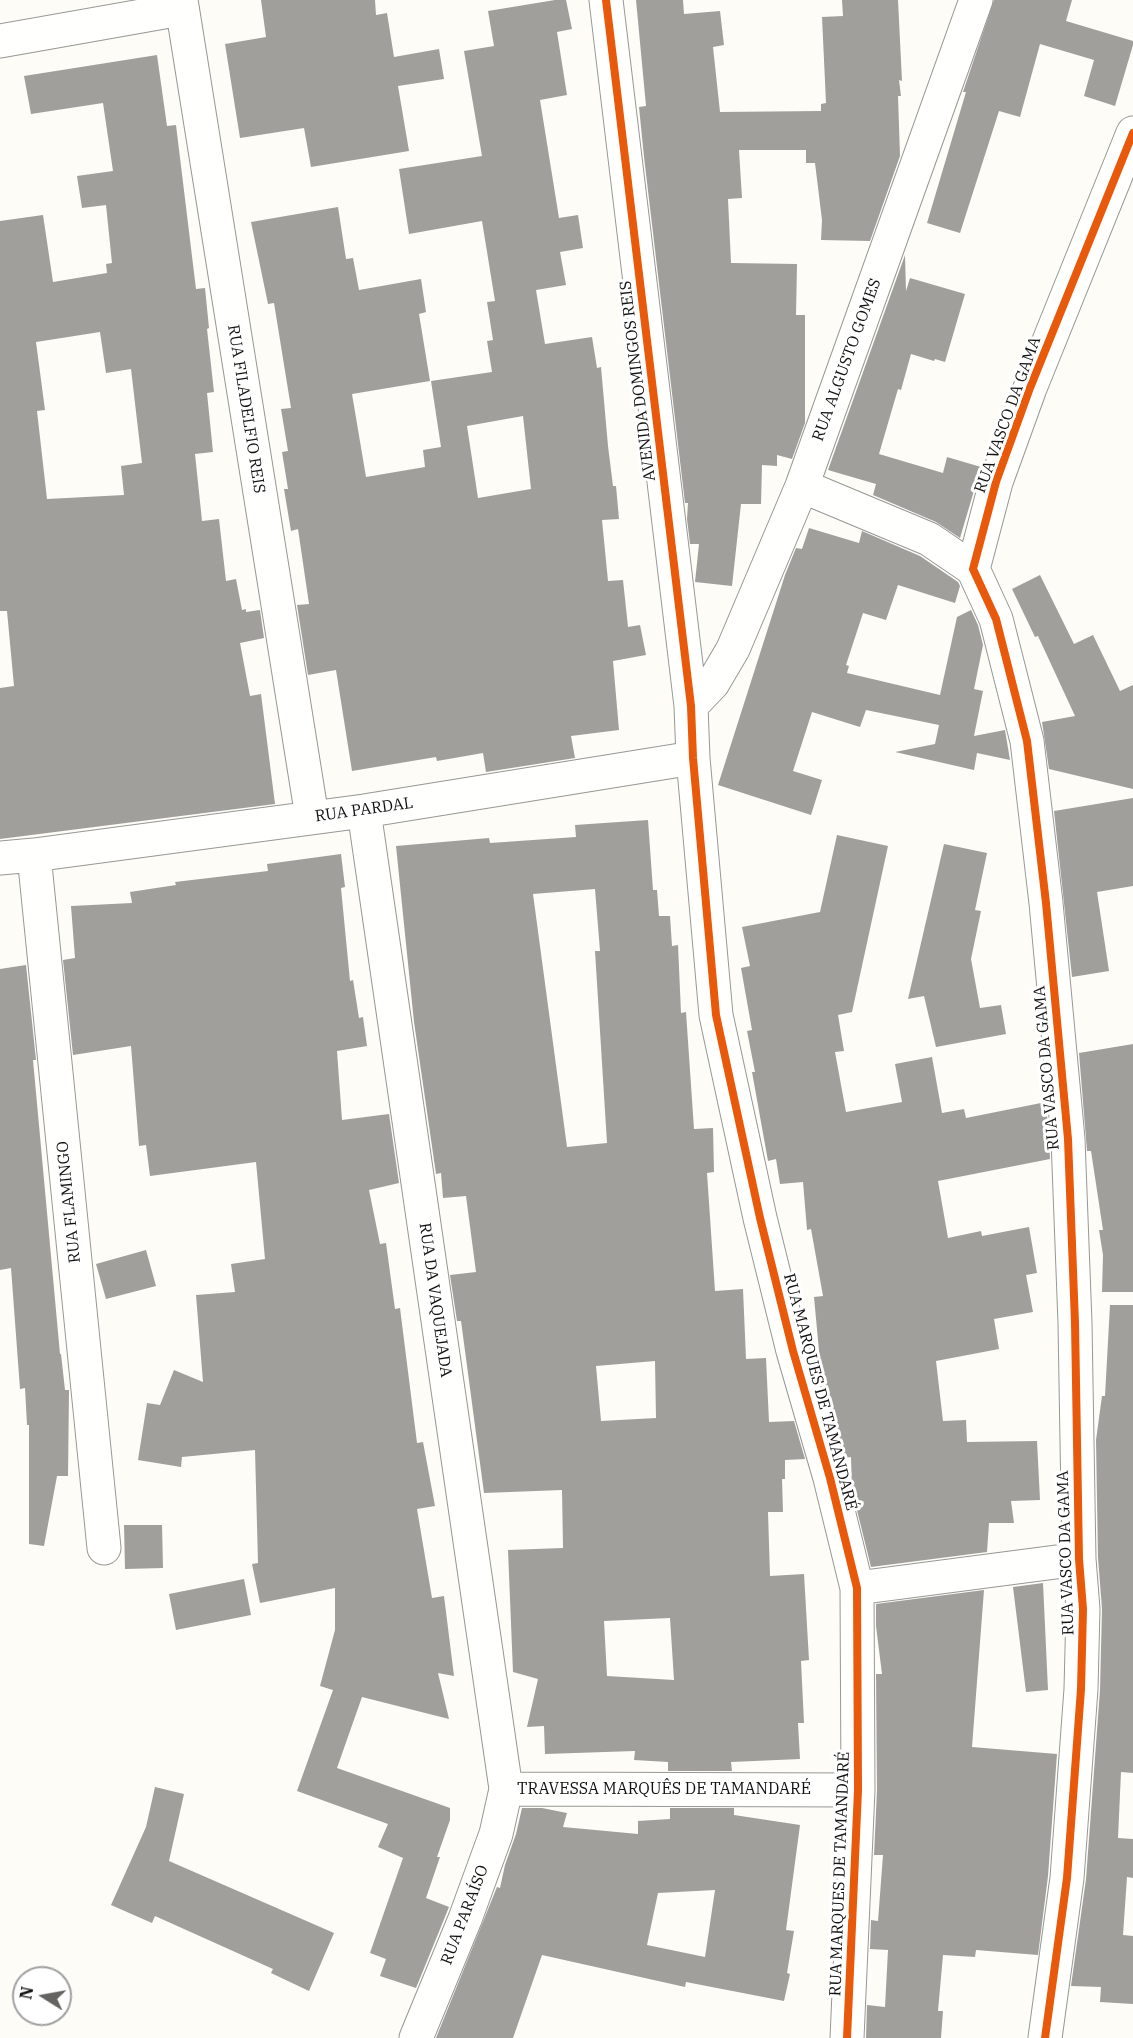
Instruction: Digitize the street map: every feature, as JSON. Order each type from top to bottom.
[{"type":"street","name":"AVENIDA DOMINGOS REIS","points":[[606,0],[690,706],[693,758]]},
{"type":"street","points":[[956,0],[961,43]]},
{"type":"street","name":"RUA ALGUSTO GOMES","points":[[690,706],[713,683],[733,649],[802,486],[976,0]]},
{"type":"street","points":[[0,41],[181,4]]},
{"type":"street","name":"RUA FILADELFIO REIS","points":[[181,4],[312,817]]},
{"type":"street","name":"RUA VASCO DA GAMA","points":[[1045,2038],[1066,1878],[1081,1689],[1083,1609],[1078,1559],[1075,1323],[1068,1139],[1046,903],[1027,741],[996,619],[973,568],[999,471],[1133,133]]},
{"type":"street","points":[[802,486],[929,539],[973,568]]},
{"type":"street","name":"RUA PARDAL","points":[[0,858],[364,811],[693,758]]},
{"type":"street","name":"RUA MARQUES DE TAMANDARÉ","points":[[693,758],[716,1015],[760,1218],[790,1340],[830,1478],[857,1588],[858,1790],[847,2038]]},
{"type":"street","name":"RUA DA VAQUEJADA","points":[[364,811],[506,1789]]},
{"type":"street","name":"RUA FLAMINGO","points":[[34,855],[104,1548]]},
{"type":"street","points":[[857,1588],[1078,1559]]},
{"type":"street","name":"TRAVESSA MARQUÊS DE TAMANDARÉ","points":[[506,1789],[858,1790]]},
{"type":"street","name":"RUA PARAÍSO","points":[[416,2038],[465,1919],[496,1834],[506,1789]]},
{"type":"building","points":[[261,0],[375,0],[376,15],[387,13],[394,57],[439,49],[444,79],[398,86],[409,151],[311,167],[304,128],[240,138],[225,44],[266,37]]},
{"type":"building","points":[[566,0],[572,29],[557,32],[567,95],[540,100],[559,218],[578,215],[583,248],[560,252],[566,285],[536,290],[545,344],[592,337],[597,368],[601,367],[608,446],[613,486],[616,486],[619,519],[602,520],[608,581],[623,580],[628,627],[640,625],[646,655],[613,661],[619,730],[571,736],[575,758],[486,772],[483,753],[437,761],[436,757],[352,771],[336,670],[308,675],[297,605],[309,604],[298,529],[291,531],[284,489],[288,489],[282,452],[288,451],[281,409],[291,408],[274,303],[268,304],[251,222],[338,207],[346,259],[353,258],[359,290],[421,279],[426,312],[419,314],[430,381],[352,394],[366,477],[425,467],[423,450],[441,447],[431,381],[492,372],[487,341],[493,340],[487,302],[495,301],[482,221],[409,234],[399,169],[482,156],[464,51],[494,46],[488,11]],"holes":[[[523,416],[531,489],[478,498],[467,426]]]},
{"type":"building","points":[[636,0],[683,0],[684,14],[720,11],[724,45],[713,47],[720,112],[821,111],[821,104],[826,103],[822,17],[843,16],[842,0],[898,0],[902,81],[899,80],[901,96],[898,96],[900,156],[870,241],[821,240],[822,220],[815,163],[806,163],[806,150],[739,150],[742,198],[728,199],[731,263],[797,264],[796,315],[805,315],[805,423],[792,459],[777,455],[777,466],[762,465],[761,504],[741,504],[732,586],[695,582],[699,544],[690,544],[688,503],[685,503],[644,157],[639,107],[646,106]]},
{"type":"building","points":[[994,0],[1072,0],[1066,21],[1133,41],[1133,45],[1115,106],[1084,96],[1094,60],[1040,44],[1020,117],[999,111],[960,233],[927,223],[966,92],[963,92]]},
{"type":"building","points":[[157,55],[167,126],[176,125],[196,289],[205,288],[209,328],[207,329],[214,392],[207,393],[213,452],[195,454],[202,521],[219,519],[226,581],[236,579],[242,610],[246,609],[246,612],[260,610],[264,638],[240,643],[250,696],[261,694],[275,804],[0,839],[0,688],[14,686],[7,611],[0,611],[0,221],[43,215],[53,282],[107,273],[106,264],[112,263],[106,205],[82,208],[77,176],[113,171],[103,103],[31,114],[24,76]],"holes":[[[100,332],[106,373],[131,369],[142,463],[121,466],[124,495],[47,499],[37,411],[45,410],[36,342]]]},
{"type":"building","points":[[905,255],[906,291],[910,278],[965,294],[945,362],[911,354],[879,454],[943,473],[947,457],[981,467],[960,538],[936,522],[873,495],[876,484],[828,470]]},
{"type":"building","points":[[809,528],[859,543],[862,531],[920,556],[958,582],[960,586],[955,603],[898,585],[886,620],[863,613],[846,665],[849,666],[847,673],[940,695],[957,617],[971,610],[983,645],[974,689],[983,691],[974,736],[1005,730],[1010,760],[977,753],[974,770],[895,752],[935,744],[939,725],[866,710],[860,727],[812,712],[793,771],[822,780],[811,815],[718,785],[785,575],[796,548],[802,549]]},
{"type":"building","points":[[1040,575],[1074,644],[1093,635],[1120,691],[1133,685],[1133,789],[1049,769],[1042,722],[1075,716],[1038,636],[1035,637],[1012,589]]},
{"type":"building","points":[[1133,798],[1133,886],[1097,892],[1109,971],[1072,977],[1054,811]]},
{"type":"building","points":[[648,820],[653,890],[657,890],[659,916],[670,916],[672,946],[678,945],[681,1013],[686,1012],[694,1129],[713,1128],[714,1172],[707,1173],[715,1291],[743,1289],[746,1359],[766,1358],[769,1422],[794,1421],[805,1459],[785,1460],[785,1479],[782,1479],[783,1512],[768,1512],[770,1576],[804,1574],[809,1660],[801,1661],[804,1723],[798,1723],[800,1759],[731,1762],[732,1771],[668,1771],[668,1762],[634,1760],[635,1751],[545,1754],[544,1726],[527,1727],[538,1679],[513,1672],[508,1550],[563,1548],[562,1490],[484,1493],[461,1321],[457,1321],[450,1275],[476,1272],[466,1196],[443,1198],[441,1173],[436,1174],[414,1022],[396,846],[489,838],[490,843],[576,837],[575,825]],"holes":[[[595,889],[600,951],[595,951],[607,1143],[567,1147],[533,894]],[[655,1361],[656,1418],[601,1421],[596,1366]],[[670,1618],[674,1680],[607,1676],[604,1621]]]},
{"type":"building","points":[[837,835],[888,846],[852,1012],[838,1015],[844,1051],[835,1052],[846,1112],[902,1102],[895,1064],[932,1057],[942,1113],[964,1109],[966,1118],[1046,1102],[1050,1159],[938,1181],[948,1238],[981,1231],[982,1236],[1029,1227],[1037,1273],[1026,1275],[1033,1312],[994,1319],[999,1349],[936,1361],[943,1421],[966,1420],[967,1442],[1037,1441],[1040,1500],[1011,1501],[1014,1523],[989,1523],[987,1552],[871,1567],[852,1490],[851,1457],[844,1458],[822,1383],[814,1297],[823,1296],[811,1229],[807,1230],[803,1182],[780,1184],[776,1159],[768,1161],[752,1072],[755,1072],[747,1031],[752,1030],[741,968],[750,966],[742,927],[820,912]]},
{"type":"building","points":[[944,844],[987,853],[975,910],[981,911],[971,959],[980,1008],[1001,1005],[1006,1034],[936,1047],[924,996],[908,999]]},
{"type":"building","points":[[341,854],[345,887],[341,888],[350,981],[353,980],[359,1018],[363,1017],[367,1046],[337,1051],[342,1120],[389,1114],[399,1183],[369,1190],[380,1244],[386,1243],[395,1309],[400,1308],[417,1443],[423,1442],[435,1506],[417,1509],[432,1598],[444,1596],[454,1676],[438,1673],[449,1719],[362,1697],[337,1768],[450,1808],[450,1820],[426,1898],[449,1907],[416,1988],[380,1976],[386,1959],[370,1953],[403,1858],[378,1847],[388,1824],[297,1791],[333,1690],[320,1686],[335,1630],[335,1588],[260,1603],[252,1564],[258,1563],[255,1450],[182,1457],[181,1467],[138,1460],[147,1403],[160,1405],[174,1370],[203,1382],[196,1295],[235,1292],[231,1264],[265,1259],[256,1162],[150,1176],[146,1145],[139,1146],[131,1046],[73,1055],[63,960],[75,958],[71,906],[132,903],[130,892],[176,885],[175,882],[268,871],[267,864]]},
{"type":"building","points":[[26,965],[60,1354],[65,1390],[69,1390],[68,1476],[57,1476],[44,1546],[29,1544],[29,1425],[27,1425],[25,1388],[20,1389],[11,1268],[0,1270],[0,969]]},
{"type":"building","points":[[1133,1044],[1133,1292],[1102,1292],[1103,1255],[1099,1230],[1103,1230],[1091,1151],[1087,1151],[1079,1053]]},
{"type":"building","points":[[146,1250],[156,1286],[106,1299],[96,1264]]},
{"type":"building","points":[[1110,1305],[1133,1305],[1133,1773],[1121,1772],[1118,1838],[1133,1839],[1133,1878],[1127,1877],[1123,1935],[1133,1936],[1133,2004],[1100,2002],[1101,1987],[1071,1986],[1086,1879],[1100,1690],[1102,1609],[1098,1558],[1096,1440],[1102,1396],[1105,1396]]},
{"type":"building","points":[[124,1525],[162,1525],[163,1568],[125,1569]]},
{"type":"building","points":[[244,1579],[251,1615],[176,1630],[169,1594]]},
{"type":"building","points":[[1043,1583],[1048,1690],[1026,1692],[1013,1587]]},
{"type":"building","points":[[984,1590],[972,1747],[1057,1754],[1048,1876],[1038,1955],[976,1950],[975,1957],[943,1955],[938,2011],[943,2011],[941,2038],[866,2038],[867,2005],[885,2007],[888,1950],[870,1949],[871,1920],[878,1921],[883,1855],[874,1855],[877,1790],[876,1674],[882,1674],[876,1626],[876,1604]]},
{"type":"building","points":[[155,1787],[184,1794],[169,1861],[334,1933],[309,1991],[271,1973],[273,1969],[155,1916],[152,1923],[111,1905],[146,1827]]},
{"type":"building","points":[[522,1808],[542,1808],[567,1813],[563,1827],[638,1834],[638,1821],[670,1819],[670,1808],[734,1808],[734,1815],[800,1825],[786,1930],[794,1931],[787,1973],[790,1974],[784,2001],[686,1982],[685,1987],[542,1955],[513,2038],[436,2038],[497,1887],[500,1888]],"holes":[[[715,1890],[705,1957],[647,1945],[658,1893]]]},
{"type":"cycle path","points":[[606,0],[691,706],[693,758],[716,1015],[760,1218],[793,1351],[830,1478],[857,1588],[858,1790],[847,2038]]},
{"type":"cycle path","points":[[1045,2038],[1067,1878],[1081,1689],[1083,1609],[1079,1559],[1075,1323],[1068,1139],[1046,903],[1027,741],[996,619],[973,569],[996,482],[1030,388],[1133,133]]}]
